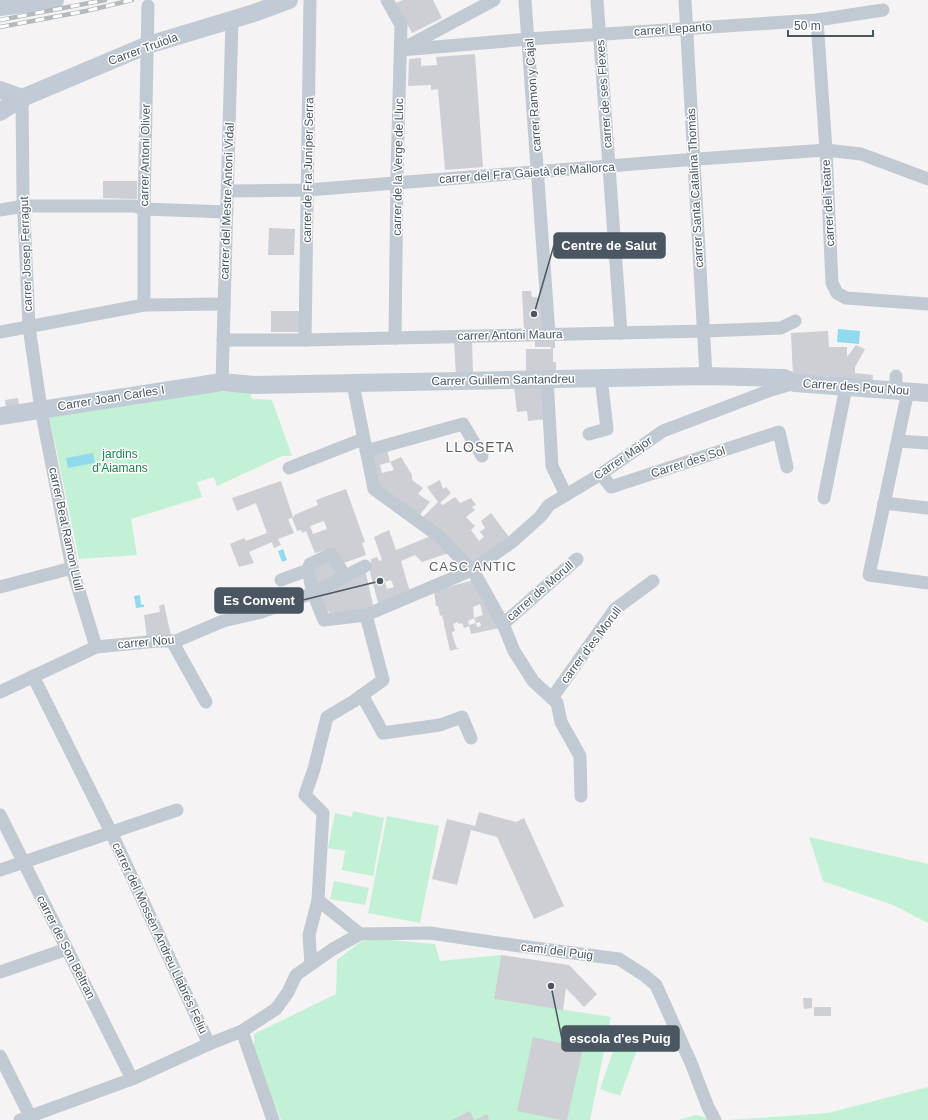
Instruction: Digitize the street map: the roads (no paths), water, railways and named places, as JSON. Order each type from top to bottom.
[{"type":"street","points":[[0,8],[55,0]]},
{"type":"street","name":"Carrer Truiola","points":[[0,112],[22,98],[148,45],[254,13],[289,0]]},
{"type":"street","name":"carrer de Fra Juníper Serra","points":[[305,340],[310,0]]},
{"type":"street","name":"carrer de la Verge de Lluc","points":[[387,0],[401,25],[395,338]]},
{"type":"street","points":[[401,50],[494,0]]},
{"type":"street","name":"carrer Ramon y Cajal","points":[[525,0],[549,334]]},
{"type":"street","name":"carrer de ses Flexes","points":[[597,0],[621,332]]},
{"type":"street","name":"carrer Santa Catalina Thomàs","points":[[685,0],[706,376]]},
{"type":"street","name":"carrer Antoni Oliver","points":[[144,305],[144,209],[148,6]]},
{"type":"street","name":"carrer Lepanto","points":[[401,50],[529,39],[817,20],[883,10]]},
{"type":"street","name":"carrer del Mestre Antoni Vidal","points":[[222,382],[232,20]]},
{"type":"street","name":"carrer del Teatre","points":[[817,20],[826,150],[832,283],[837,293],[846,298],[928,304]]},
{"type":"street","points":[[0,90],[22,98]]},
{"type":"street","name":"carrer Josep Ferragut","points":[[22,98],[24,206],[29,327],[41,409]]},
{"type":"street","name":"carrer del Fra Gaietà de Mallorca","points":[[227,190],[308,190],[826,150],[861,154],[928,179]]},
{"type":"street","points":[[0,210],[24,206],[134,206],[144,209],[227,212]]},
{"type":"street","points":[[0,332],[144,305],[224,304]]},
{"type":"street","name":"carrer Antoni Maura","points":[[223,340],[305,340],[704,331],[781,328],[795,320]]},
{"type":"street","name":"Carrer Guillem Santandreu","points":[[222,382],[254,385],[353,384],[706,376],[790,380]]},
{"type":"street","points":[[588,434],[607,429],[601,378]]},
{"type":"street","points":[[547,380],[552,466],[566,495]]},
{"type":"street","name":"Carrer des Pou Nou","points":[[790,380],[870,389],[900,386],[928,393]]},
{"type":"street","name":"Carrer Major","points":[[313,593],[324,620],[366,615],[472,570],[512,542],[540,517],[549,505],[601,474],[663,431],[771,390],[790,380]]},
{"type":"street","name":"Carrer Joan Carles I","points":[[0,416],[222,382]]},
{"type":"street","points":[[353,384],[374,489],[440,537],[472,570],[503,624],[514,651],[533,681],[557,703],[561,722],[580,756],[581,796]]},
{"type":"street","points":[[900,386],[898,441],[869,575],[928,583]]},
{"type":"street","points":[[824,498],[846,387]]},
{"type":"street","name":"carrer Beat Ramon Llull","points":[[41,409],[72,568],[96,647]]},
{"type":"street","points":[[289,468],[365,445],[463,424],[482,456]]},
{"type":"street","name":"Carrer des Sol","points":[[601,474],[611,487],[779,432],[787,467]]},
{"type":"street","points":[[898,441],[928,443]]},
{"type":"street","points":[[884,503],[928,508]]},
{"type":"street","points":[[313,593],[308,570],[310,564],[331,554],[345,576]]},
{"type":"street","name":"carrer de Morull","points":[[503,624],[577,559]]},
{"type":"street","name":"carrer Nou","points":[[0,692],[96,647],[158,641],[176,641],[223,621],[262,612],[313,593],[366,566]]},
{"type":"street","points":[[0,587],[72,568]]},
{"type":"street","points":[[281,580],[308,570]]},
{"type":"street","name":"carrer d'es Morull","points":[[552,698],[615,609],[653,581]]},
{"type":"street","points":[[311,964],[309,935],[318,900],[323,813],[305,795],[314,769],[326,716],[362,695],[383,680],[366,615]]},
{"type":"street","points":[[172,641],[206,702]]},
{"type":"street","name":"carrer del Mossèn Andreu Llabrés Feliu","points":[[33,676],[111,832],[208,1044]]},
{"type":"street","points":[[362,695],[384,734],[440,725],[462,717],[471,738]]},
{"type":"street","points":[[0,870],[177,810]]},
{"type":"street","name":"carrer de Son Beltran","points":[[0,815],[132,1079]]},
{"type":"street","points":[[318,900],[360,934]]},
{"type":"street","name":"camí del Puig","points":[[27,1119],[132,1079],[208,1044],[242,1031],[276,1009],[288,992],[296,975],[333,949],[360,934],[430,933],[619,959],[644,974],[656,985],[691,1063],[708,1107],[715,1120]]},
{"type":"street","points":[[0,972],[68,949]]},
{"type":"street","points":[[242,1031],[273,1120]]},
{"type":"street","points":[[0,1056],[27,1119]]},
{"type":"water","points":[[838,329],[860,331],[859,344],[837,342]]},
{"type":"water","points":[[93,453],[95,463],[68,468],[66,458]]},
{"type":"water","points":[[283,549],[287,560],[282,562],[278,551]]},
{"type":"water","points":[[140,595],[141,604],[144,605],[144,607],[136,608],[134,596]]},
{"type":"railway","points":[[0,20],[105,0]]},
{"type":"railway","points":[[0,27],[86,11],[132,0]]},
{"type":"place","name":"Centre de Salut","points":[[534,314]]},
{"type":"place","name":"Es Convent","points":[[380,581]]},
{"type":"place","name":"escola d'es Puig","points":[[551,986]]},
{"type":"district","name":"LLOSETA","points":[[480,447]]},
{"type":"district","name":"CASC ANTIC","points":[[473,566]]},
{"type":"park label","name":"jardins d'Aiamans","points":[[120,461]]}]
